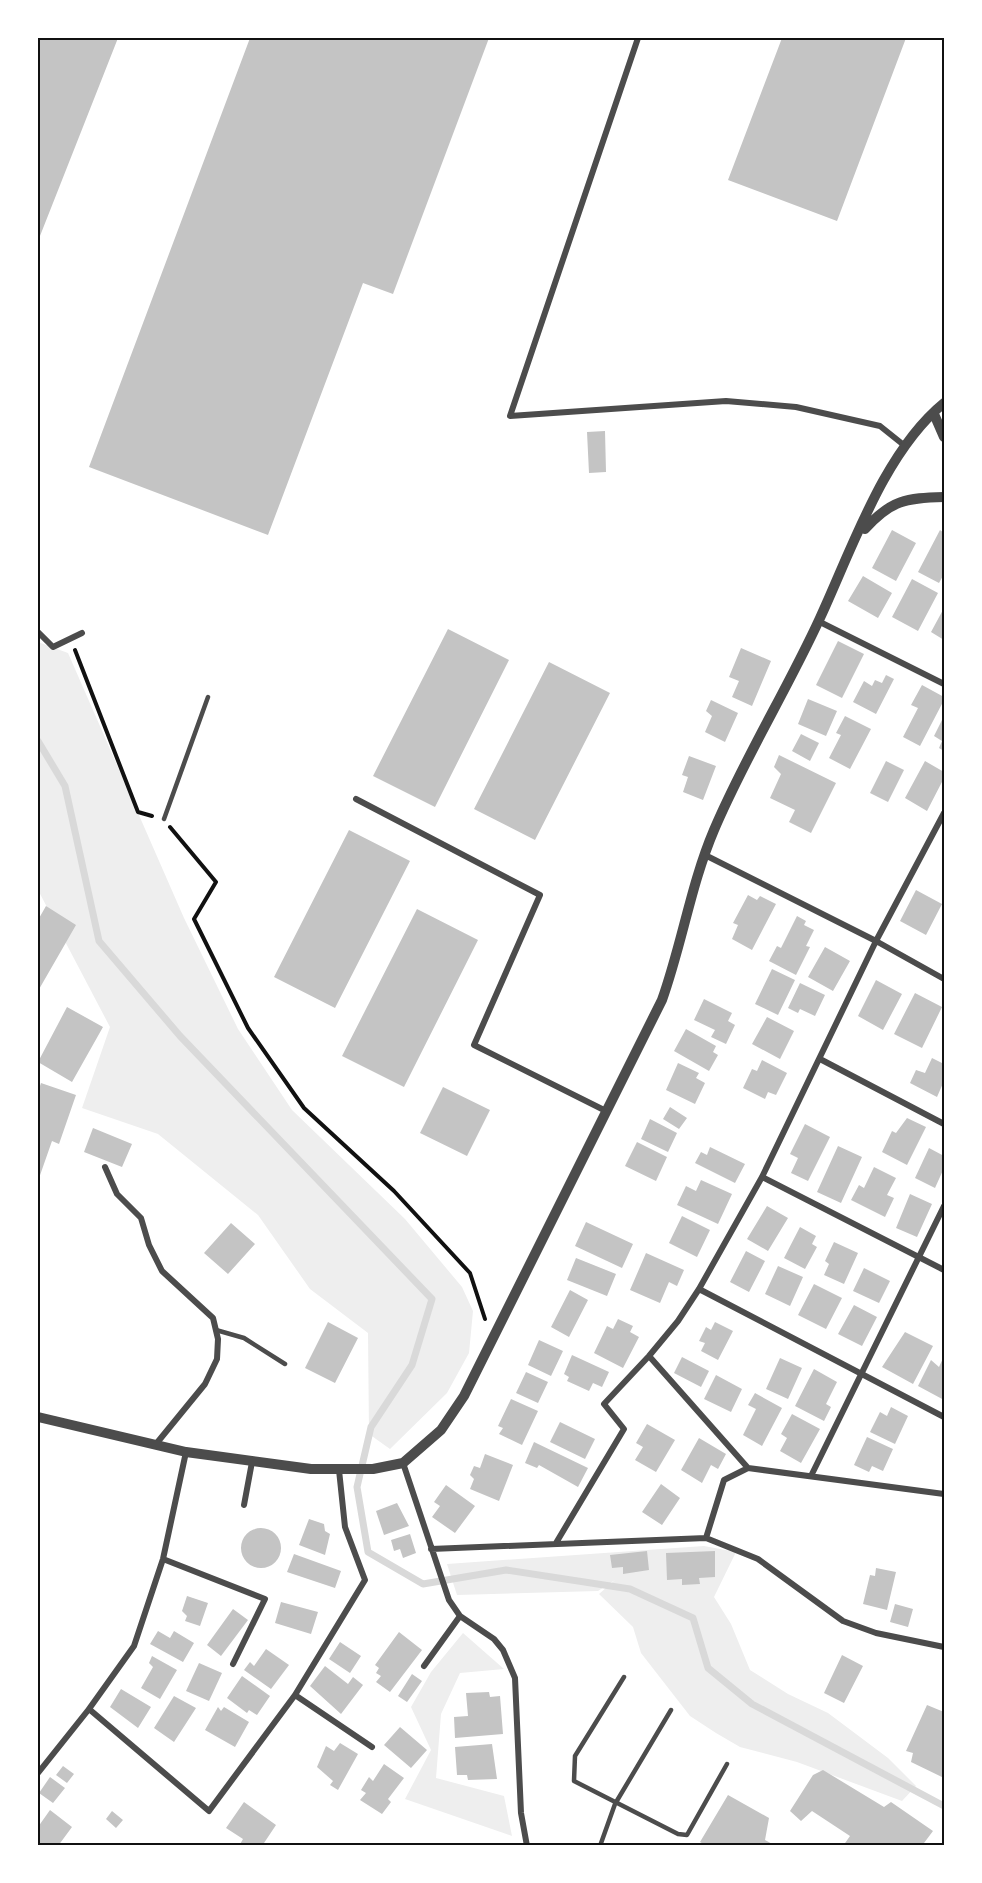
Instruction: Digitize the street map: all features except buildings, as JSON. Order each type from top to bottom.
[{"type":"street","points":[[638,38],[510,416],[726,401],[796,407],[880,426],[905,446]]},
{"type":"street","points":[[38,1417],[186,1452],[252,1462],[339,1470],[386,1468],[403,1463],[441,1430],[464,1396],[491,1337],[662,1000],[678,955],[714,830],[818,621],[855,541],[905,446],[945,403]]},
{"type":"street","points":[[934,414],[945,436]]},
{"type":"street","points":[[855,541],[881,511],[892,505],[920,498],[945,498]]},
{"type":"street","points":[[818,621],[945,684]]},
{"type":"street","points":[[38,632],[53,647],[82,633]]},
{"type":"street","points":[[356,799],[540,895],[474,1045],[606,1111]]},
{"type":"street","points":[[556,1543],[624,1429],[604,1404],[678,1322],[699,1289],[762,1177],[876,941],[945,813]]},
{"type":"street","points":[[936,831],[945,835]]},
{"type":"street","points":[[705,855],[876,941],[945,980]]},
{"type":"street","points":[[820,1059],[945,1124]]},
{"type":"street","points":[[105,1167],[117,1194],[141,1218],[149,1245],[162,1271],[213,1318],[216,1330],[217,1359],[205,1384],[156,1444]]},
{"type":"street","points":[[762,1177],[945,1270]]},
{"type":"street","points":[[811,1476],[863,1376],[945,1206]]},
{"type":"street","points":[[699,1289],[945,1417]]},
{"type":"street","points":[[649,1356],[748,1468]]},
{"type":"street","points":[[38,1773],[89,1709],[134,1646],[163,1559],[186,1452]]},
{"type":"street","points":[[244,1505],[252,1462]]},
{"type":"street","points":[[403,1463],[449,1600],[460,1616],[498,1645],[515,1678],[521,1813],[527,1845]]},
{"type":"street","points":[[706,1538],[724,1480],[748,1468],[945,1494]]},
{"type":"street","points":[[89,1709],[209,1811],[295,1695],[364,1580],[345,1527],[339,1470]]},
{"type":"street","points":[[431,1549],[706,1538],[758,1559],[843,1622],[876,1633],[945,1647]]},
{"type":"street","points":[[163,1559],[265,1599],[233,1664]]},
{"type":"street","points":[[424,1666],[460,1616]]},
{"type":"street","points":[[295,1695],[372,1747]]},
{"type":"lane","points":[[164,819],[208,697]]},
{"type":"lane","points":[[216,1330],[244,1338],[285,1364]]},
{"type":"lane","points":[[624,1677],[575,1755],[574,1781],[615,1804],[678,1834],[687,1835],[727,1764]]},
{"type":"lane","points":[[600,1845],[615,1804],[671,1710]]},
{"type":"path","points":[[70,639],[138,812],[164,819],[216,882],[194,919],[248,1028],[304,1108],[394,1191],[470,1273],[491,1337]]},
{"type":"shaded area","points":[[38,642],[68,653],[184,918],[238,1029],[292,1110],[405,1219],[462,1287],[473,1311],[469,1353],[447,1393],[390,1449],[369,1434],[368,1333],[310,1289],[258,1215],[158,1134],[82,1108],[110,1027],[38,890]]},
{"type":"shaded area","points":[[704,1546],[736,1552],[714,1597],[731,1624],[750,1670],[788,1694],[828,1713],[888,1758],[916,1786],[902,1801],[797,1762],[740,1747],[690,1716],[641,1653],[633,1627],[599,1594],[615,1580],[598,1591],[457,1595],[447,1564]]},
{"type":"shaded area","points":[[463,1633],[504,1669],[460,1673],[441,1714],[436,1778],[504,1796],[512,1836],[405,1799],[431,1750],[411,1707],[431,1672]]},
{"type":"waterway","points":[[38,741],[65,786],[99,941],[180,1036],[432,1299],[412,1365],[371,1427],[357,1487],[368,1552],[423,1584],[506,1570],[630,1589],[693,1618],[708,1668],[752,1704],[944,1806]]}]
